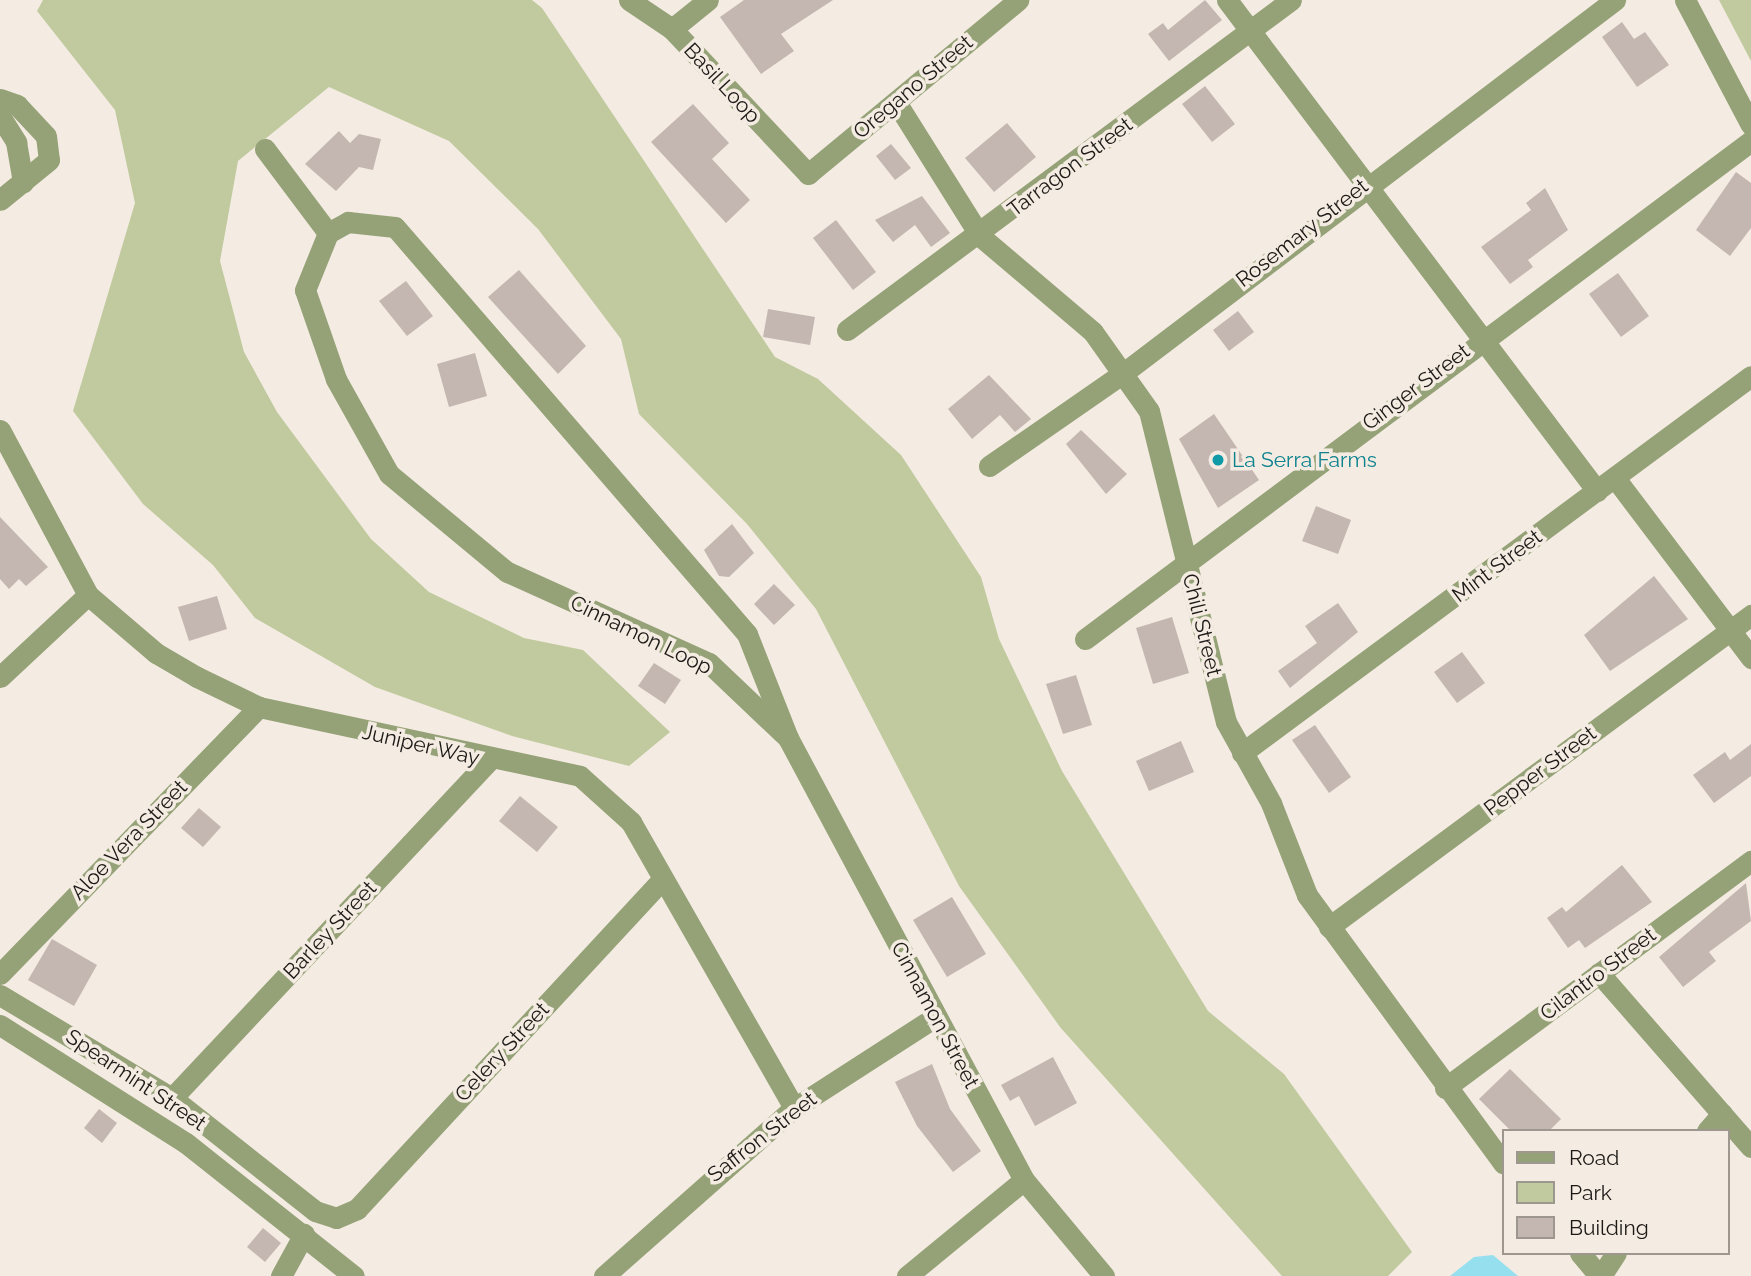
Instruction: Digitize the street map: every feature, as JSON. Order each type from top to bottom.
[{"type":"street","name":"Basil Loop","points":[[629,0],[672,29],[808,174]]},
{"type":"street","points":[[672,29],[708,0]]},
{"type":"street","name":"Oregano Street","points":[[808,174],[1018,0]]},
{"type":"street","points":[[1227,0],[1479,338],[1597,491]]},
{"type":"street","name":"Tarragon Street","points":[[847,330],[979,236],[1290,0]]},
{"type":"street","name":"Rosemary Street","points":[[989,466],[1126,371],[1366,183],[1615,0]]},
{"type":"street","points":[[1685,0],[1751,125]]},
{"type":"street","points":[[0,99],[17,105],[46,136],[48,160],[0,200]]},
{"type":"street","name":"Chili Street","points":[[896,102],[979,236],[1062,301],[1126,371],[1160,442],[1226,722],[1271,803],[1307,895],[1445,1088],[1502,1161]]},
{"type":"street","points":[[0,116],[16,142],[23,183]]},
{"type":"street","name":"Ginger Street","points":[[1085,639],[1186,558],[1479,338],[1751,141]]},
{"type":"street","points":[[265,149],[328,233],[348,222],[372,220],[396,227],[413,244],[747,634],[788,738]]},
{"type":"street","name":"Cinnamon Loop","points":[[328,233],[305,290],[336,379],[389,474],[508,572],[709,663],[788,738]]},
{"type":"street","name":"Mint Street","points":[[1242,753],[1751,376]]},
{"type":"street","name":"Juniper Way","points":[[0,430],[88,595],[156,653],[259,707],[488,761],[580,776],[631,822],[794,1108]]},
{"type":"street","points":[[1615,478],[1751,658]]},
{"type":"street","points":[[0,677],[88,595]]},
{"type":"street","name":"Pepper Street","points":[[1329,927],[1751,615]]},
{"type":"street","name":"Aloe Vera Street","points":[[0,974],[259,707]]},
{"type":"street","name":"Cinnamon Street","points":[[788,738],[1024,1180],[1104,1276]]},
{"type":"street","name":"Barley Street","points":[[172,1098],[488,761]]},
{"type":"street","name":"Cilantro Street","points":[[1445,1088],[1751,861]]},
{"type":"street","name":"Celery Street","points":[[336,1218],[356,1209],[662,880]]},
{"type":"street","points":[[1599,973],[1751,1147]]},
{"type":"street","name":"Spearmint Street","points":[[0,995],[172,1098],[314,1211],[336,1218]]},
{"type":"street","name":"Saffron Street","points":[[604,1276],[794,1108],[935,1017]]},
{"type":"street","points":[[0,1026],[177,1136],[354,1276]]},
{"type":"street","points":[[1709,1129],[1722,1114]]},
{"type":"street","points":[[907,1276],[1024,1180]]},
{"type":"street","points":[[281,1276],[304,1234]]},
{"type":"street","points":[[1582,1255],[1600,1276],[1615,1255]]},
{"type":"green space","points":[[43,0],[532,0],[542,8],[775,357],[818,379],[901,455],[981,577],[999,639],[1062,771],[1208,1011],[1284,1074],[1412,1252],[1388,1276],[1282,1276],[1060,1027],[959,886],[816,609],[747,524],[639,414],[621,339],[538,229],[449,141],[329,87],[238,161],[220,261],[244,352],[277,412],[371,539],[429,592],[524,638],[583,650],[670,732],[629,766],[512,736],[375,687],[255,618],[213,565],[143,504],[73,411],[135,203],[115,110],[37,11]]},
{"type":"green space","points":[[1719,0],[1751,0],[1751,61]]},
{"type":"water","points":[[1493,1255],[1518,1276],[1450,1276],[1474,1257]]},
{"type":"building","points":[[744,0],[833,0],[781,34],[794,51],[761,74],[720,17]]},
{"type":"building","points":[[1205,0],[1222,20],[1169,61],[1148,34],[1163,23],[1168,30]]},
{"type":"building","points":[[1622,22],[1634,39],[1645,32],[1669,65],[1637,87],[1602,37]]},
{"type":"building","points":[[1205,86],[1235,124],[1212,142],[1182,104]]},
{"type":"building","points":[[693,104],[729,143],[712,159],[750,200],[726,223],[651,142]]},
{"type":"building","points":[[1007,123],[1036,157],[994,192],[965,158]]},
{"type":"building","points":[[339,131],[350,143],[359,134],[381,139],[373,170],[359,167],[336,191],[305,164]]},
{"type":"building","points":[[891,144],[911,168],[895,180],[876,156]]},
{"type":"building","points":[[1736,172],[1751,183],[1751,228],[1730,256],[1696,230]]},
{"type":"building","points":[[1545,188],[1568,230],[1528,260],[1533,267],[1510,284],[1481,247],[1531,210],[1526,203]]},
{"type":"building","points":[[922,196],[950,233],[931,247],[915,225],[893,242],[875,220]]},
{"type":"building","points":[[836,220],[876,272],[853,290],[813,238]]},
{"type":"building","points":[[519,270],[586,346],[558,374],[488,297]]},
{"type":"building","points":[[1618,273],[1649,316],[1621,337],[1589,294]]},
{"type":"building","points":[[406,281],[433,316],[407,336],[379,301]]},
{"type":"building","points":[[768,309],[815,317],[810,345],[763,337]]},
{"type":"building","points":[[1238,311],[1254,332],[1229,351],[1213,330]]},
{"type":"building","points":[[475,353],[487,396],[449,407],[437,364]]},
{"type":"building","points":[[989,375],[1031,419],[1015,432],[1000,415],[972,439],[948,409]]},
{"type":"building","name":"La Serra Farms","points":[[1214,414],[1259,480],[1218,508],[1179,439]]},
{"type":"building","points":[[1081,430],[1127,474],[1106,494],[1066,444]]},
{"type":"building","points":[[1316,506],[1351,520],[1338,554],[1302,541]]},
{"type":"building","points":[[0,517],[48,567],[26,586],[19,579],[9,589],[0,579]]},
{"type":"building","points":[[732,524],[754,553],[729,577],[719,576],[704,550]]},
{"type":"building","points":[[1654,576],[1688,619],[1610,671],[1584,635]]},
{"type":"building","points":[[774,584],[795,605],[774,625],[754,604]]},
{"type":"building","points":[[217,596],[227,629],[189,641],[178,607]]},
{"type":"building","points":[[1338,603],[1358,632],[1290,688],[1278,671],[1317,643],[1305,626]]},
{"type":"building","points":[[1172,617],[1189,673],[1153,684],[1136,628]]},
{"type":"building","points":[[1462,652],[1485,683],[1457,703],[1434,672]]},
{"type":"building","points":[[654,663],[681,680],[665,704],[638,686]]},
{"type":"building","points":[[1076,675],[1092,725],[1063,734],[1046,684]]},
{"type":"building","points":[[1315,725],[1351,777],[1329,793],[1292,740]]},
{"type":"building","points":[[1181,741],[1194,772],[1149,791],[1136,761]]},
{"type":"building","points":[[1751,744],[1751,776],[1714,803],[1693,775],[1725,752],[1730,760]]},
{"type":"building","points":[[520,796],[558,827],[537,852],[499,821]]},
{"type":"building","points":[[199,808],[221,827],[203,847],[181,828]]},
{"type":"building","points":[[1622,865],[1652,902],[1585,948],[1579,940],[1568,948],[1547,918],[1562,907],[1566,912]]},
{"type":"building","points":[[1746,883],[1751,921],[1709,952],[1716,961],[1683,987],[1659,957]]},
{"type":"building","points":[[952,897],[986,954],[947,977],[913,920]]},
{"type":"building","points":[[52,939],[97,965],[74,1006],[28,980]]},
{"type":"building","points":[[1053,1057],[1077,1103],[1035,1126],[1019,1096],[1010,1101],[1001,1085]]},
{"type":"building","points":[[932,1064],[950,1109],[981,1151],[953,1172],[917,1126],[895,1082]]},
{"type":"building","points":[[1510,1069],[1561,1119],[1551,1129],[1509,1129],[1479,1099]]},
{"type":"building","points":[[99,1109],[117,1123],[102,1143],[84,1128]]},
{"type":"building","points":[[263,1228],[281,1243],[265,1262],[247,1247]]},
{"type":"place","name":"La Serra Farms","points":[[1218,460]]}]
